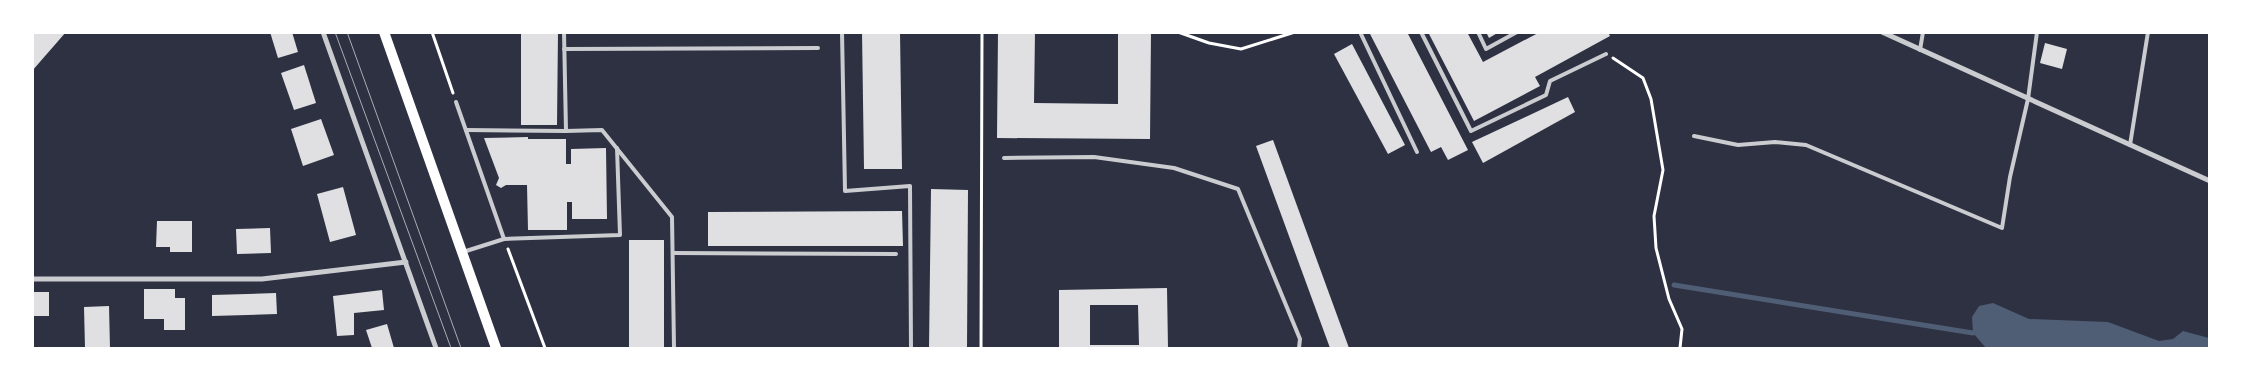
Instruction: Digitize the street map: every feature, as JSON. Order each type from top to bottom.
[{"type":"main road","points":[[384,32],[496,348]]},
{"type":"street","points":[[323,32],[436,348]]},
{"type":"street","points":[[1882,32],[2210,181]]},
{"type":"street","points":[[32,279],[262,279],[406,262]]},
{"type":"lane","points":[[564,32],[566,131]]},
{"type":"lane","points":[[842,32],[845,191],[910,186],[912,348]]},
{"type":"lane","points":[[1360,32],[1417,152]]},
{"type":"lane","points":[[1420,32],[1471,132],[1546,95],[1550,81],[1606,54]]},
{"type":"lane","points":[[1478,32],[1486,49],[1517,32]]},
{"type":"lane","points":[[1920,50],[1923,32]]},
{"type":"lane","points":[[1694,136],[1738,145],[1775,142],[1806,144],[2002,228],[2010,177],[2028,99],[2036,32]]},
{"type":"lane","points":[[2130,145],[2148,32]]},
{"type":"lane","points":[[564,49],[818,48]]},
{"type":"lane","points":[[456,102],[504,239]]},
{"type":"lane","points":[[466,130],[602,130],[617,146],[672,217],[674,348]]},
{"type":"lane","points":[[463,252],[504,239],[620,234],[617,146]]},
{"type":"lane","points":[[1004,158],[1094,157],[1174,168],[1238,189],[1300,339],[1300,348]]},
{"type":"lane","points":[[673,253],[896,254]]},
{"type":"path","points":[[432,32],[456,102]]},
{"type":"path","points":[[981,348],[982,32]]},
{"type":"path","points":[[1178,32],[1209,43],[1241,50],[1295,32]]},
{"type":"path","points":[[1606,54],[1643,78],[1650,99],[1663,170],[1654,216],[1656,248],[1668,299],[1682,329],[1680,348]]},
{"type":"path","points":[[504,239],[545,348]]},
{"type":"water","points":[[1993,303],[2029,319],[2108,322],[2159,341],[2173,339],[2183,331],[2209,338],[2209,348],[1986,348],[1973,333],[1972,317],[1979,306]]},
{"type":"building","points":[[32,32],[66,32],[32,71]]},
{"type":"building","points":[[270,32],[292,32],[298,52],[278,58]]},
{"type":"building","points":[[521,32],[558,32],[557,125],[521,125]]},
{"type":"building","points":[[862,32],[900,32],[902,169],[864,169]]},
{"type":"building","points":[[998,32],[1035,32],[1034,103],[1118,104],[1118,32],[1151,32],[1150,139],[997,138]]},
{"type":"building","points":[[1369,32],[1407,32],[1468,150],[1448,160],[1441,147],[1431,152]]},
{"type":"building","points":[[1428,32],[1467,32],[1483,62],[1540,32],[1608,32],[1610,36],[1535,77],[1540,86],[1474,121]]},
{"type":"building","points":[[1486,32],[1499,32],[1489,38]]},
{"type":"building","points":[[2045,43],[2067,49],[2062,69],[2040,63]]},
{"type":"building","points":[[1352,44],[1405,145],[1388,154],[1334,54]]},
{"type":"building","points":[[304,65],[316,103],[294,110],[281,73]]},
{"type":"building","points":[[1568,97],[1575,112],[1483,163],[1472,142]]},
{"type":"building","points":[[321,119],[334,155],[303,166],[291,129]]},
{"type":"building","points":[[528,137],[528,139],[566,139],[566,164],[571,164],[571,149],[606,148],[607,219],[572,219],[572,202],[567,202],[567,230],[528,230],[527,185],[506,185],[501,188],[496,185],[499,178],[484,138]]},
{"type":"building","points":[[1273,140],[1349,348],[1330,348],[1256,146]]},
{"type":"building","points":[[343,187],[356,235],[330,242],[317,194]]},
{"type":"building","points":[[931,189],[968,190],[967,348],[929,348]]},
{"type":"building","points":[[902,211],[903,246],[708,246],[708,212]]},
{"type":"building","points":[[157,221],[192,221],[192,252],[170,252],[170,247],[156,247]]},
{"type":"building","points":[[270,228],[271,253],[237,254],[236,229]]},
{"type":"building","points":[[629,240],[664,240],[664,348],[629,348]]},
{"type":"building","points":[[1167,288],[1168,348],[1059,348],[1059,290]],"holes":[[[1090,305],[1138,305],[1139,345],[1090,345]]]},
{"type":"building","points":[[144,289],[175,289],[175,298],[185,298],[185,330],[164,330],[164,319],[144,319]]},
{"type":"building","points":[[382,290],[384,310],[354,313],[354,335],[337,336],[333,296]]},
{"type":"building","points":[[32,292],[49,292],[49,316],[32,316]]},
{"type":"building","points":[[276,293],[277,314],[212,316],[212,295]]},
{"type":"building","points":[[109,306],[110,348],[85,348],[84,307]]},
{"type":"building","points":[[387,324],[394,348],[372,348],[366,330]]},
{"type":"waterway","points":[[1674,285],[1973,333]]},
{"type":"tram line","points":[[335,32],[451,348]]},
{"type":"tram line","points":[[347,32],[461,348]]}]
